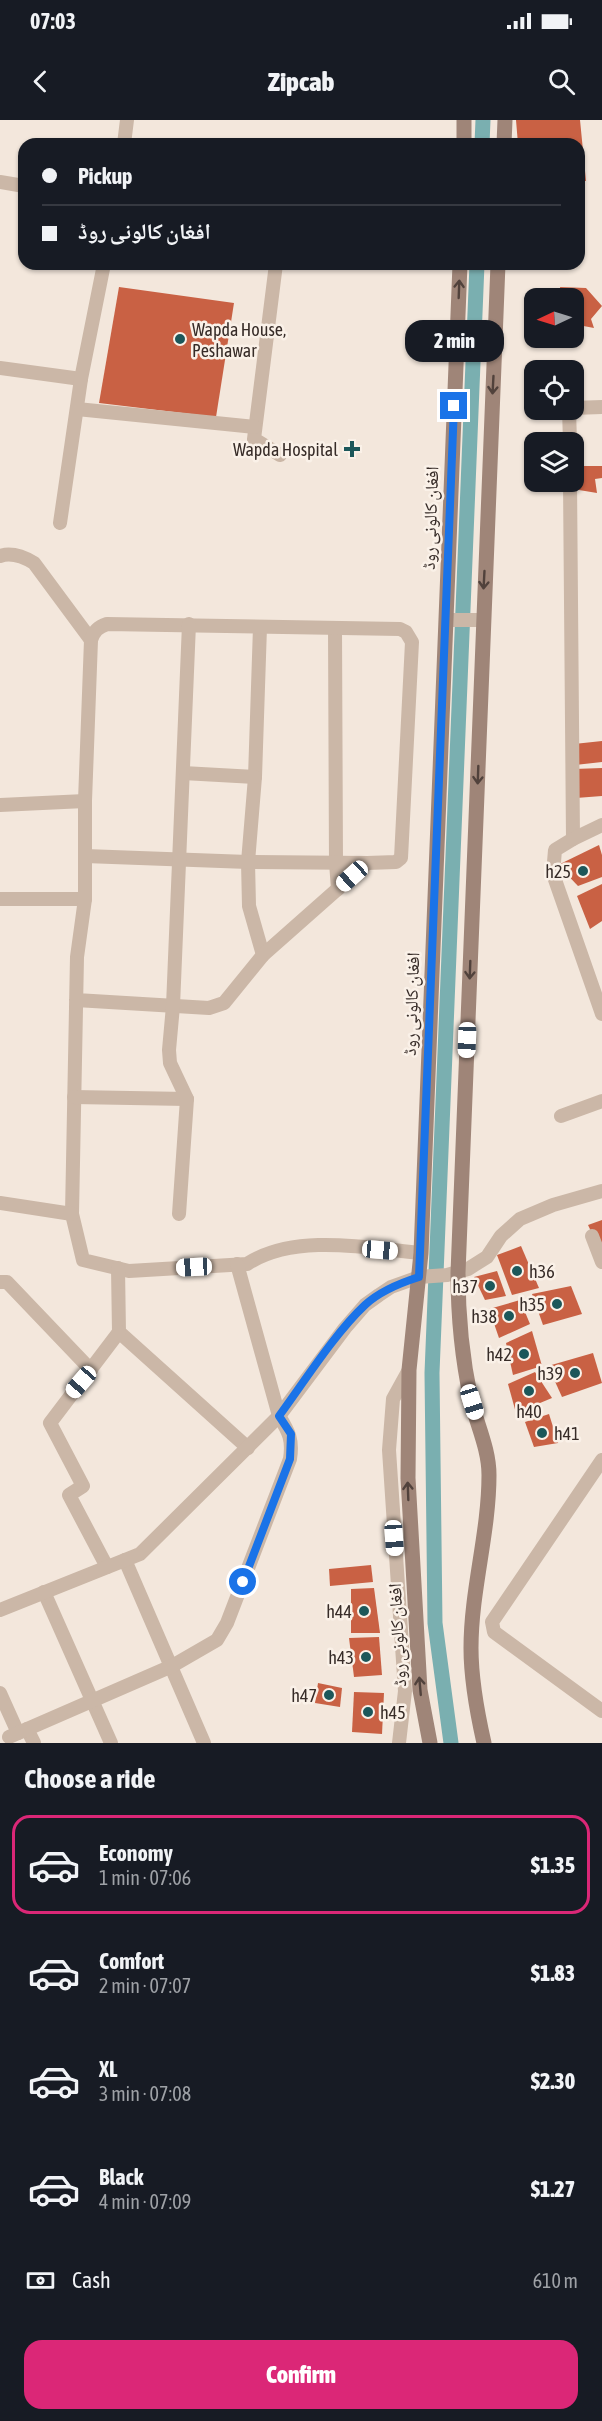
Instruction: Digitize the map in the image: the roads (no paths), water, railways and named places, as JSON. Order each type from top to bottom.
[{"type":"main road","points":[[464,120],[464,138]]},
{"type":"main road","points":[[504,138],[505,120]]},
{"type":"main road","name":"افغان کالونی روڈ","points":[[430,1743],[420,1690],[409,1517],[410,1370],[423,1276],[421,1253],[460,270]]},
{"type":"main road","points":[[484,1743],[476,1703],[471,1648],[489,1473],[484,1442],[472,1402],[465,1366],[452,1274],[498,270]]},
{"type":"street","points":[[125,138],[127,120]]},
{"type":"street","points":[[0,182],[18,185]]},
{"type":"street","points":[[60,523],[81,379],[103,270]]},
{"type":"street","points":[[275,270],[254,439],[280,455]]},
{"type":"street","points":[[0,368],[81,379]]},
{"type":"street","points":[[584,408],[602,407]]},
{"type":"street","points":[[77,409],[255,427]]},
{"type":"street","points":[[570,492],[573,839]]},
{"type":"street","points":[[0,556],[5,554],[24,557],[34,563],[91,640]]},
{"type":"street","points":[[446,620],[483,621]]},
{"type":"street","points":[[85,856],[248,862],[396,862],[401,858],[412,642],[406,632],[400,629],[107,624],[99,627],[93,633],[85,801],[85,856],[85,898],[77,957],[72,1214],[83,1260],[129,1271],[248,1264],[261,1255],[319,1244],[421,1253]]},
{"type":"street","points":[[179,1214],[187,1099],[170,1063],[169,1050],[173,1006],[189,624]]},
{"type":"street","points":[[260,627],[255,777],[248,862],[249,906],[263,955]]},
{"type":"street","points":[[335,628],[338,889]]},
{"type":"street","points":[[183,773],[255,777]]},
{"type":"street","points":[[0,806],[85,801]]},
{"type":"street","points":[[602,825],[555,850],[553,874],[602,1014]]},
{"type":"street","points":[[76,1000],[209,1008],[224,1003],[263,955],[367,863]]},
{"type":"street","points":[[0,899],[85,898]]},
{"type":"street","points":[[74,1097],[187,1099]]},
{"type":"street","points":[[561,1116],[602,1101]]},
{"type":"street","points":[[0,1610],[140,1554],[279,1416],[365,1305],[391,1287],[423,1276],[452,1274],[487,1257],[501,1236],[520,1219],[553,1205],[602,1191]]},
{"type":"street","points":[[0,1203],[72,1214]]},
{"type":"street","points":[[592,1236],[602,1262]]},
{"type":"street","points":[[18,1733],[172,1666],[217,1640],[227,1623],[290,1459],[291,1434],[279,1416],[237,1264]]},
{"type":"street","points":[[107,1567],[69,1495],[83,1486],[50,1423],[119,1332],[118,1268]]},
{"type":"street","points":[[0,1282],[7,1282],[91,1370]]},
{"type":"street","points":[[119,1332],[248,1448]]},
{"type":"street","points":[[399,1743],[405,1691],[388,1450],[393,1399],[410,1370]]},
{"type":"street","points":[[600,1704],[494,1632],[492,1622],[602,1460]]},
{"type":"street","points":[[125,1560],[204,1743]]},
{"type":"street","points":[[44,1592],[111,1743]]},
{"type":"street","points":[[0,1693],[18,1733],[34,1743]]},
{"type":"waterway","points":[[482,138],[483,120]]},
{"type":"waterway","points":[[451,1743],[435,1623],[432,1373],[477,270]]},
{"type":"place","name":"Wapda House, Peshawar","points":[[180,339]]},
{"type":"place","name":"Wapda Hospital","points":[[352,449]]},
{"type":"place","name":"h25","points":[[583,871]]},
{"type":"place","name":"h36","points":[[517,1271]]},
{"type":"place","name":"h37","points":[[490,1286]]},
{"type":"place","name":"h35","points":[[557,1304]]},
{"type":"place","name":"h38","points":[[509,1316]]},
{"type":"place","name":"h42","points":[[524,1354]]},
{"type":"place","name":"h39","points":[[575,1373]]},
{"type":"place","name":"h40","points":[[529,1391]]},
{"type":"place","name":"h41","points":[[542,1433]]},
{"type":"place","name":"h44","points":[[364,1611]]},
{"type":"place","name":"h43","points":[[366,1657]]},
{"type":"place","name":"h47","points":[[329,1695]]},
{"type":"place","name":"h45","points":[[368,1712]]}]
